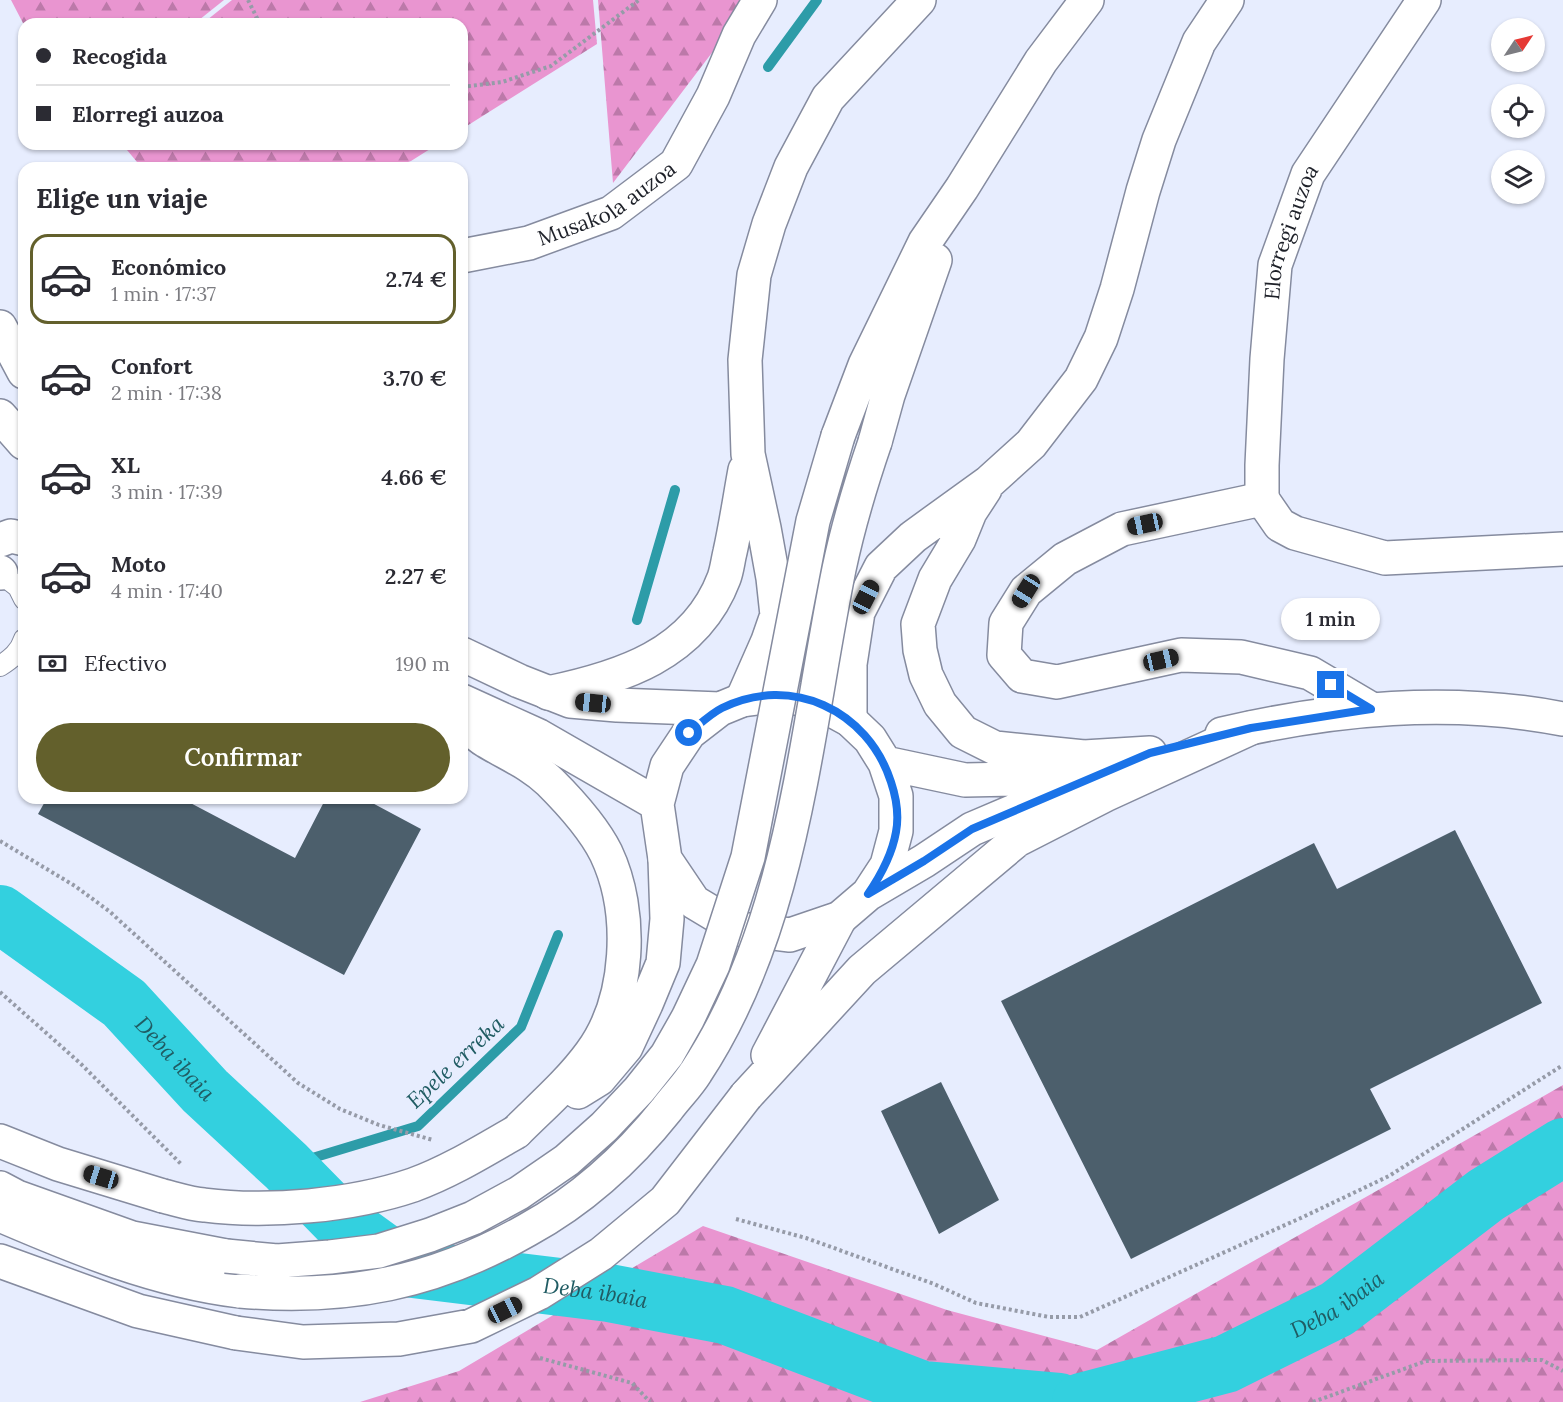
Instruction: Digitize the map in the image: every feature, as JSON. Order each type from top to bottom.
[{"type":"main road","name":"Musakola auzoa","points":[[468,255],[529,243],[611,213],[675,164],[713,96],[739,35],[760,0]]},
{"type":"main road","points":[[0,1141],[58,1164],[163,1196],[202,1205],[272,1209],[344,1202],[413,1185],[477,1155],[599,1079],[626,1047],[663,963],[667,919],[665,859],[657,804],[667,766],[689,733],[731,705],[768,641],[777,615],[768,548],[748,454],[745,360],[754,275],[769,224],[791,167],[828,98],[919,0]]},
{"type":"main road","points":[[0,1188],[17,1197],[132,1238],[226,1256],[277,1261],[330,1257],[379,1251],[473,1218],[519,1193],[567,1160],[618,1113],[667,1055],[714,965],[748,857],[813,521],[838,436],[865,365],[926,242],[1041,61],[1087,0]]},
{"type":"main road","points":[[850,720],[850,664],[858,612],[881,567],[913,537],[989,482],[1031,444],[1081,379],[1104,328],[1159,140],[1199,42],[1227,0]]},
{"type":"main road","name":"Elorregi auzoa","points":[[1262,499],[1267,359],[1275,266],[1308,174],[1424,0]]},
{"type":"main road","points":[[0,1215],[65,1242],[165,1278],[206,1287],[309,1294],[394,1284],[432,1274],[501,1245],[544,1221],[581,1196],[648,1133],[695,1073],[738,997],[772,905],[796,803],[840,566],[897,368],[962,188]]},
{"type":"main road","points":[[0,327],[18,361]]},
{"type":"main road","points":[[0,416],[18,436]]},
{"type":"main road","points":[[548,693],[587,685],[636,668],[654,659],[673,645],[699,621],[711,604],[724,578],[748,454]]},
{"type":"main road","points":[[989,482],[970,512],[960,539],[935,579],[918,624],[920,650],[926,675],[940,704],[963,732],[995,748],[1084,757],[1150,753]]},
{"type":"main road","points":[[1371,709],[1310,673],[1240,657],[1181,655],[1057,682],[1022,676],[1004,655],[1006,623],[1026,591],[1065,559],[1122,529],[1262,499],[1280,525],[1295,533],[1385,558],[1563,549]]},
{"type":"main road","points":[[0,540],[12,536],[18,538]]},
{"type":"main road","points":[[468,657],[519,681],[570,701],[605,704],[731,705],[780,695],[817,702],[850,720],[870,739],[885,763],[896,796],[896,831],[887,865],[868,894]]},
{"type":"main road","points":[[468,705],[539,736],[657,804]]},
{"type":"main road","points":[[885,763],[965,780],[1014,779],[1150,753],[1251,728],[1371,709],[1431,706],[1486,708],[1563,719]]},
{"type":"main road","points":[[468,726],[483,740],[532,765],[574,808],[595,835],[606,854],[616,881],[623,913],[624,941],[621,978],[608,1021],[592,1052],[516,1132]]},
{"type":"main road","points":[[0,1261],[138,1311],[236,1333],[303,1342],[399,1339],[471,1326],[539,1293],[601,1254],[665,1201],[746,1096],[862,970],[1017,840],[1105,795],[1251,728]]},
{"type":"main road","points":[[746,1096],[840,918],[868,894],[972,829],[1150,753]]},
{"type":"main road","points":[[665,859],[694,903],[739,929],[790,935],[840,918]]},
{"type":"lane","points":[[0,573],[18,587]]},
{"type":"lane","points":[[0,666],[13,658],[18,651]]},
{"type":"path","points":[[248,0],[257,18]]},
{"type":"path","points":[[468,86],[502,82],[551,66],[639,0]]},
{"type":"path","points":[[0,841],[75,886],[109,911],[298,1083],[340,1109],[379,1125],[436,1141]]},
{"type":"path","points":[[0,992],[80,1062],[181,1164]]},
{"type":"path","points":[[736,1219],[806,1238],[933,1284],[976,1303],[1049,1317],[1080,1317],[1389,1176],[1430,1152],[1563,1065]]},
{"type":"path","points":[[540,1358],[632,1383],[650,1402]]},
{"type":"path","points":[[1313,1402],[1426,1361],[1542,1360],[1563,1371]]},
{"type":"green space","points":[[11,0],[224,0],[202,18],[20,18]]},
{"type":"green space","points":[[232,0],[593,0],[597,44],[468,125],[468,18],[210,18]]},
{"type":"green space","points":[[598,0],[752,0],[613,183]]},
{"type":"green space","points":[[127,150],[428,150],[408,162],[137,162]]},
{"type":"green space","points":[[1563,1085],[1563,1402],[360,1402],[459,1371],[703,1226],[947,1310],[1097,1350]]},
{"type":"building","points":[[44,804],[192,804],[295,858],[323,804],[374,804],[421,829],[344,975],[38,814]]},
{"type":"building","points":[[1455,830],[1542,1003],[1370,1089],[1391,1129],[1131,1259],[1001,1001],[1314,843],[1337,889]]},
{"type":"building","points":[[941,1082],[999,1200],[939,1234],[881,1111]]},
{"type":"waterway","name":"Epele erreka","points":[[768,67],[817,0]]},
{"type":"waterway","points":[[637,620],[675,490]]},
{"type":"waterway","name":"Deba ibaia","points":[[0,914],[124,1003],[205,1091],[286,1166],[340,1221],[405,1268],[609,1293],[725,1315],[923,1390],[1059,1402]]},
{"type":"waterway","name":"Epele erreka","points":[[286,1166],[418,1126],[521,1027],[558,935]]},
{"type":"waterway","name":"Deba ibaia","points":[[1081,1402],[1226,1364],[1337,1309],[1486,1195],[1563,1147]]},
{"type":"route","points":[[689,733],[720,709],[742,700],[780,695],[817,702],[850,720],[870,739],[885,763],[896,796],[896,831],[887,865],[868,894],[972,829],[1150,753],[1251,728],[1314,716],[1371,709],[1331,685]]}]
